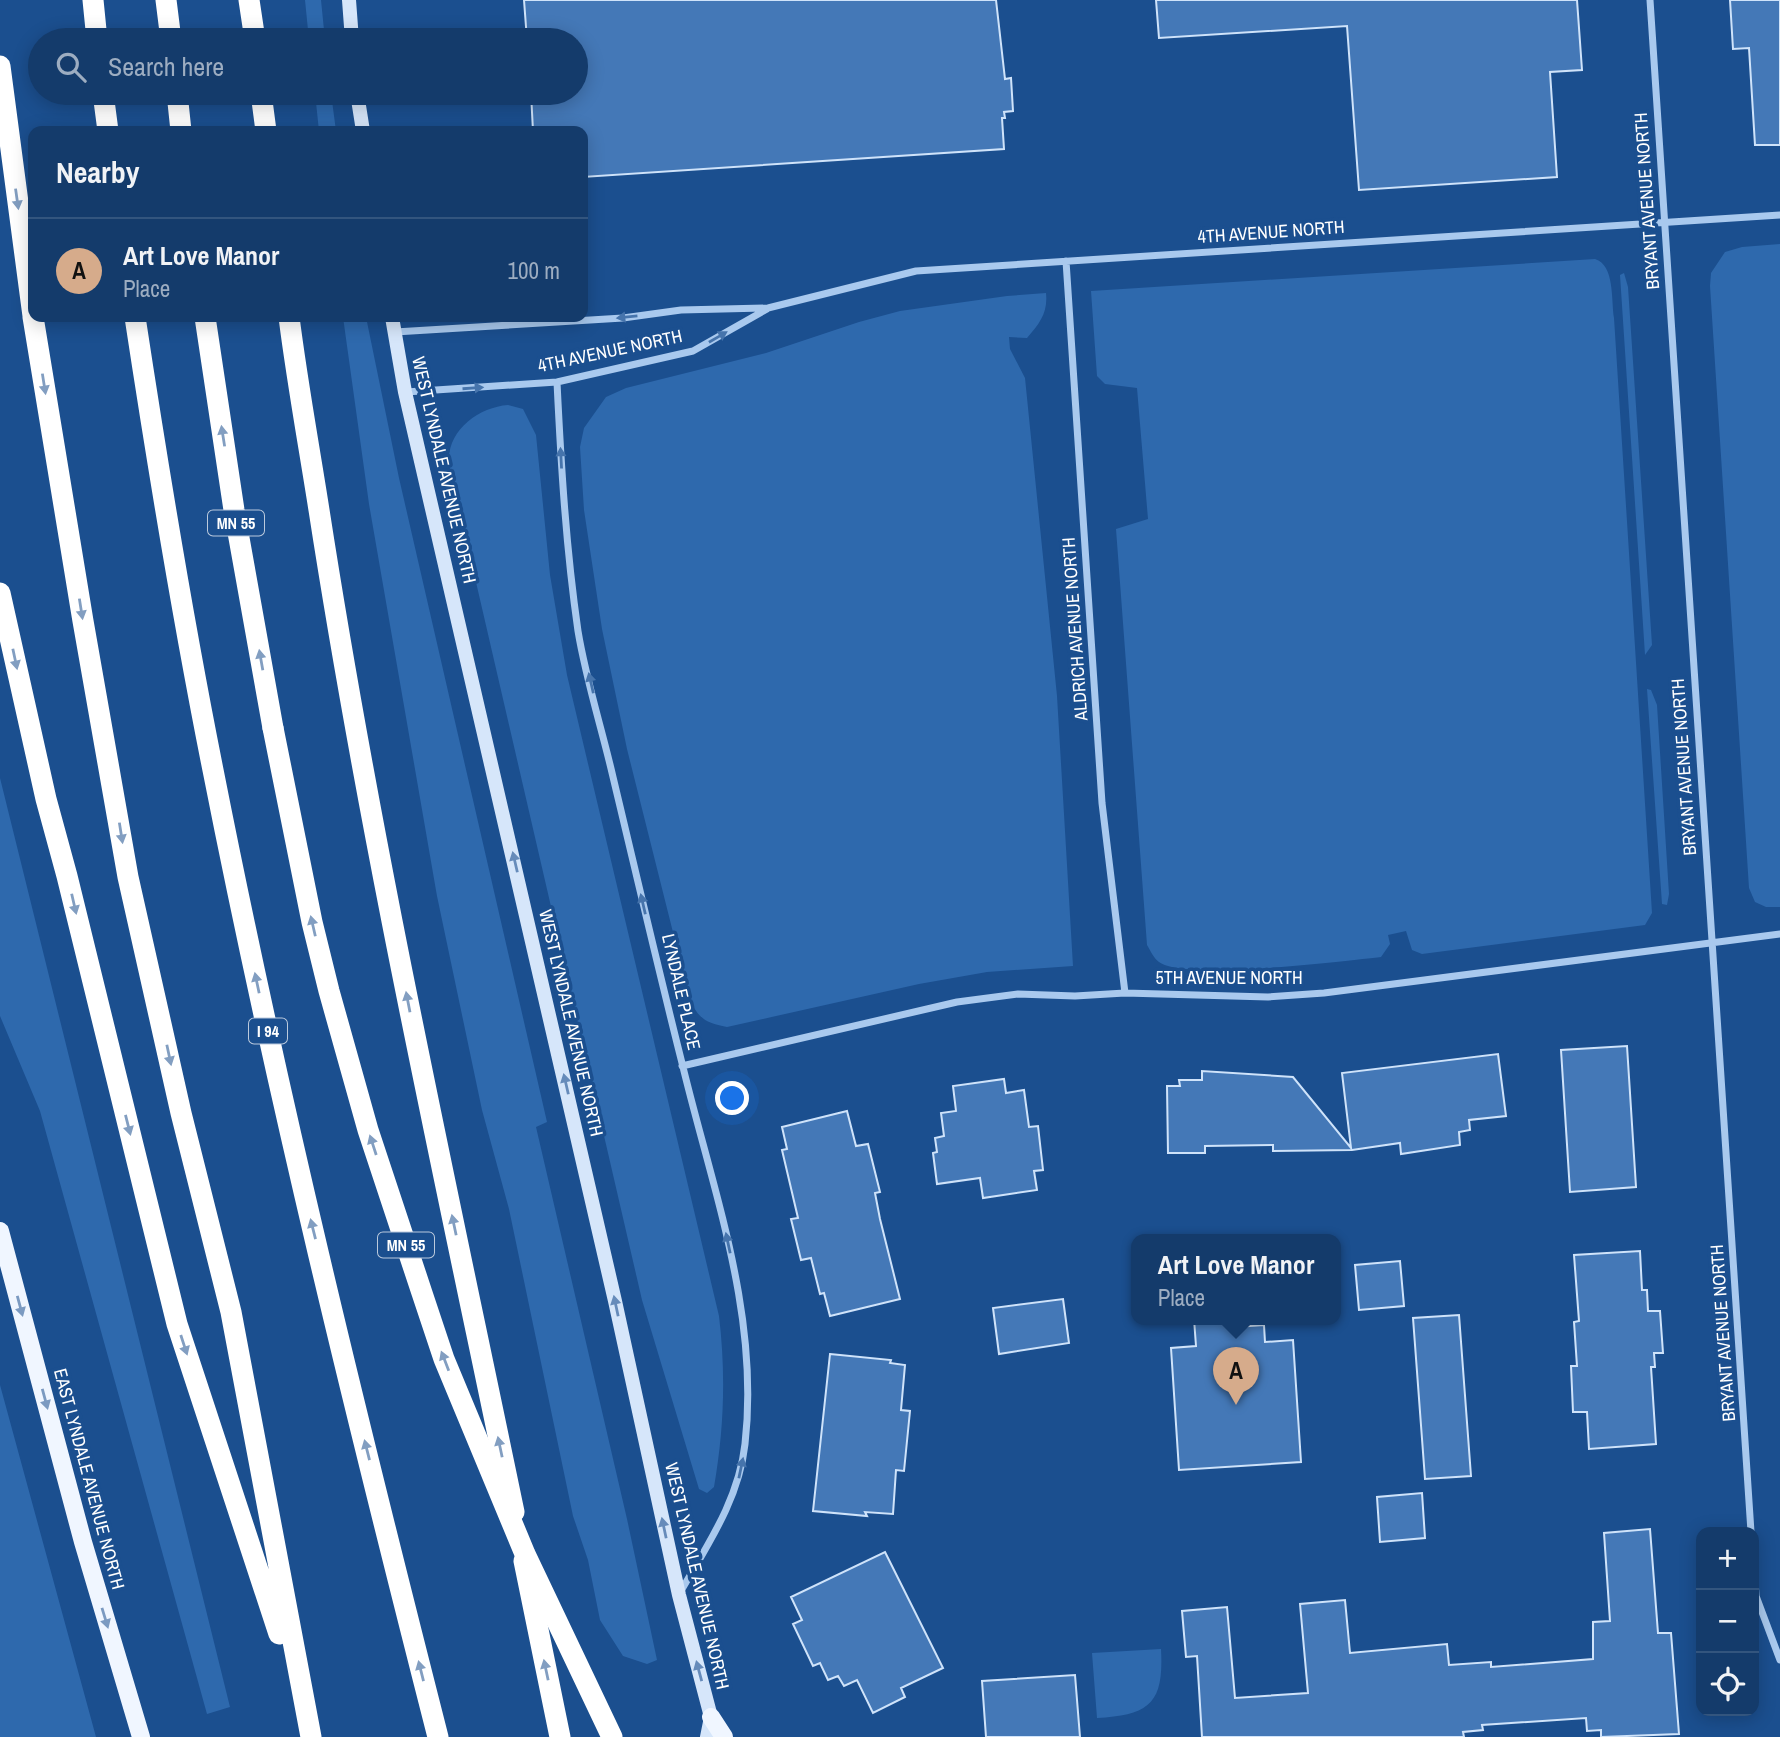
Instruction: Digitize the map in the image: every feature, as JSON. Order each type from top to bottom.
[{"type":"highway","points":[[93,0],[96,28]]},
{"type":"highway","points":[[166,0],[169,28]]},
{"type":"highway","points":[[249,0],[253,28]]},
{"type":"highway","points":[[1,75],[28,278]]},
{"type":"highway","points":[[105,105],[107,126]]},
{"type":"highway","points":[[178,105],[180,126]]},
{"type":"highway","points":[[263,105],[265,126]]},
{"type":"highway","points":[[34,322],[128,877],[181,1113],[231,1312],[305,1714]]},
{"type":"highway","name":"I 94","points":[[136,322],[162,489],[212,768],[258,989],[308,1212],[438,1737]]},
{"type":"highway","name":"MN 55","points":[[206,322],[234,510],[273,728],[312,922],[368,1130],[444,1359],[525,1554],[612,1737]]},
{"type":"highway","points":[[290,322],[336,622],[361,760],[410,1011],[561,1737]]},
{"type":"highway","points":[[0,593],[46,799],[177,1324],[311,1737]]},
{"type":"main road","points":[[349,0],[351,28]]},
{"type":"main road","points":[[359,105],[362,126]]},
{"type":"main road","name":"WEST LYNDALE AVENUE NORTH","points":[[393,322],[405,392],[615,1301],[679,1595],[712,1717],[707,1737]]},
{"type":"main road","name":"EAST LYNDALE AVENUE NORTH","points":[[0,1231],[83,1542],[141,1737]]},
{"type":"main road","points":[[712,1717],[724,1737]]},
{"type":"street","name":"BRYANT AVENUE NORTH","points":[[1650,0],[1751,1527]]},
{"type":"street","name":"4TH AVENUE NORTH","points":[[588,320],[681,310],[768,308],[916,271],[1780,215]]},
{"type":"street","name":"ALDRICH AVENUE NORTH","points":[[1066,261],[1102,803],[1125,993]]},
{"type":"street","name":"4TH AVENUE NORTH","points":[[405,392],[557,382],[693,351],[768,308]]},
{"type":"street","name":"4TH AVENUE NORTH","points":[[394,332],[558,322]]},
{"type":"street","name":"LYNDALE PLACE","points":[[557,382],[563,501],[579,634],[682,1066],[724,1226],[746,1331],[746,1443],[740,1475],[723,1519],[679,1595]]},
{"type":"street","name":"5TH AVENUE NORTH","points":[[682,1066],[957,1002],[1018,994],[1075,996],[1125,993],[1268,997],[1324,993],[1780,934]]},
{"type":"street","points":[[1756,1590],[1780,1660]]},
{"type":"shaded area","points":[[305,0],[321,0],[324,28],[308,28]]},
{"type":"shaded area","points":[[316,105],[333,105],[335,126],[318,126]]},
{"type":"shaded area","points":[[1780,244],[1780,907],[1766,907],[1755,902],[1749,888],[1710,286],[1711,273],[1725,252],[1742,247]]},
{"type":"shaded area","points":[[1595,259],[1606,268],[1609,276],[1614,318],[1652,913],[1645,925],[1422,954],[1412,950],[1406,931],[1388,935],[1390,944],[1381,957],[1265,968],[1199,970],[1159,962],[1147,945],[1116,529],[1148,519],[1137,388],[1105,384],[1097,376],[1091,291]]},
{"type":"shaded area","points":[[1624,273],[1628,287],[1652,645],[1645,655],[1620,275]]},
{"type":"shaded area","points":[[1046,293],[1044,312],[1032,333],[1027,338],[1009,337],[1010,349],[1025,378],[1057,696],[1073,966],[987,972],[919,984],[727,1027],[708,1022],[700,1016],[690,1000],[627,749],[602,629],[584,510],[580,447],[584,428],[606,397],[626,388],[766,353],[900,311]]},
{"type":"shaded area","points":[[344,322],[367,322],[399,478],[547,1122],[536,1127],[657,1660],[647,1664],[623,1656],[600,1620],[588,1560],[573,1516],[509,1209],[482,1110],[437,896],[369,504]]},
{"type":"shaded area","points":[[508,405],[523,409],[536,435],[550,575],[567,675],[719,1316],[723,1359],[722,1423],[714,1487],[707,1493],[699,1489],[642,1300],[450,469],[450,448],[460,429],[487,410]]},
{"type":"shaded area","points":[[1647,689],[1651,690],[1657,705],[1669,894],[1667,905],[1662,904]]},
{"type":"shaded area","points":[[0,778],[230,1707],[207,1714],[40,1111],[0,1016]]},
{"type":"shaded area","points":[[0,1385],[96,1737],[0,1737]]},
{"type":"shaded area","points":[[1161,1649],[1160,1682],[1150,1703],[1130,1714],[1097,1718],[1092,1653]]},
{"type":"building","points":[[524,0],[996,0],[1005,79],[1011,78],[1013,111],[1004,112],[1005,118],[1002,118],[1004,149],[588,177],[588,126],[533,126],[532,105],[588,105],[588,28],[526,28]]},
{"type":"building","points":[[1156,0],[1577,0],[1582,70],[1550,72],[1557,177],[1359,190],[1347,26],[1159,38]]},
{"type":"building","points":[[1730,0],[1780,0],[1780,145],[1755,145],[1749,48],[1733,49]]},
{"type":"building","points":[[1627,1046],[1636,1187],[1570,1192],[1561,1050]]},
{"type":"building","points":[[1498,1054],[1506,1116],[1469,1120],[1470,1130],[1459,1132],[1460,1145],[1401,1154],[1400,1143],[1352,1150],[1273,1151],[1273,1145],[1205,1146],[1205,1153],[1168,1153],[1167,1086],[1180,1086],[1179,1080],[1202,1080],[1202,1071],[1293,1077],[1351,1148],[1342,1073]]},
{"type":"building","points":[[1004,1079],[1006,1093],[1024,1090],[1029,1127],[1038,1126],[1043,1170],[1034,1171],[1037,1190],[983,1198],[980,1178],[937,1184],[933,1153],[937,1152],[935,1138],[944,1136],[941,1113],[956,1111],[953,1086]]},
{"type":"building","points":[[847,1111],[856,1146],[868,1144],[880,1192],[875,1193],[880,1219],[900,1299],[830,1316],[824,1293],[820,1294],[811,1258],[801,1260],[791,1219],[798,1218],[782,1150],[787,1149],[782,1127]]},
{"type":"building","points":[[1640,1251],[1642,1290],[1647,1290],[1648,1311],[1660,1311],[1663,1353],[1654,1353],[1655,1367],[1651,1367],[1656,1444],[1589,1449],[1587,1412],[1573,1412],[1571,1366],[1577,1366],[1574,1322],[1579,1321],[1574,1255]]},
{"type":"building","points":[[1400,1261],[1404,1306],[1359,1310],[1355,1265]]},
{"type":"building","points":[[1063,1299],[1069,1343],[999,1354],[993,1308]]},
{"type":"building","points":[[1459,1315],[1471,1476],[1425,1479],[1413,1318]]},
{"type":"building","points":[[1194,1325],[1264,1325],[1265,1342],[1293,1340],[1301,1462],[1179,1470],[1171,1348],[1196,1346]]},
{"type":"building","points":[[830,1354],[891,1360],[890,1363],[905,1365],[901,1410],[910,1411],[904,1471],[896,1470],[893,1514],[865,1512],[867,1516],[813,1511]]},
{"type":"building","points":[[1422,1493],[1425,1538],[1380,1542],[1377,1497]]},
{"type":"building","points":[[1650,1529],[1658,1633],[1671,1633],[1679,1734],[1601,1737],[1601,1730],[1587,1731],[1586,1718],[1482,1725],[1483,1730],[1463,1732],[1464,1737],[1202,1737],[1197,1656],[1186,1657],[1182,1611],[1227,1607],[1235,1698],[1308,1693],[1300,1604],[1345,1600],[1350,1653],[1447,1644],[1449,1665],[1491,1662],[1491,1667],[1593,1659],[1593,1622],[1610,1621],[1604,1533]]},
{"type":"building","points":[[885,1552],[943,1668],[901,1688],[905,1697],[873,1713],[857,1680],[844,1686],[838,1676],[828,1680],[820,1663],[813,1666],[793,1624],[802,1620],[791,1597]]},
{"type":"building","points":[[1075,1675],[1080,1737],[986,1737],[982,1681]]},
{"type":"place","name":"Art Love Manor","points":[[1236,1405]]}]
